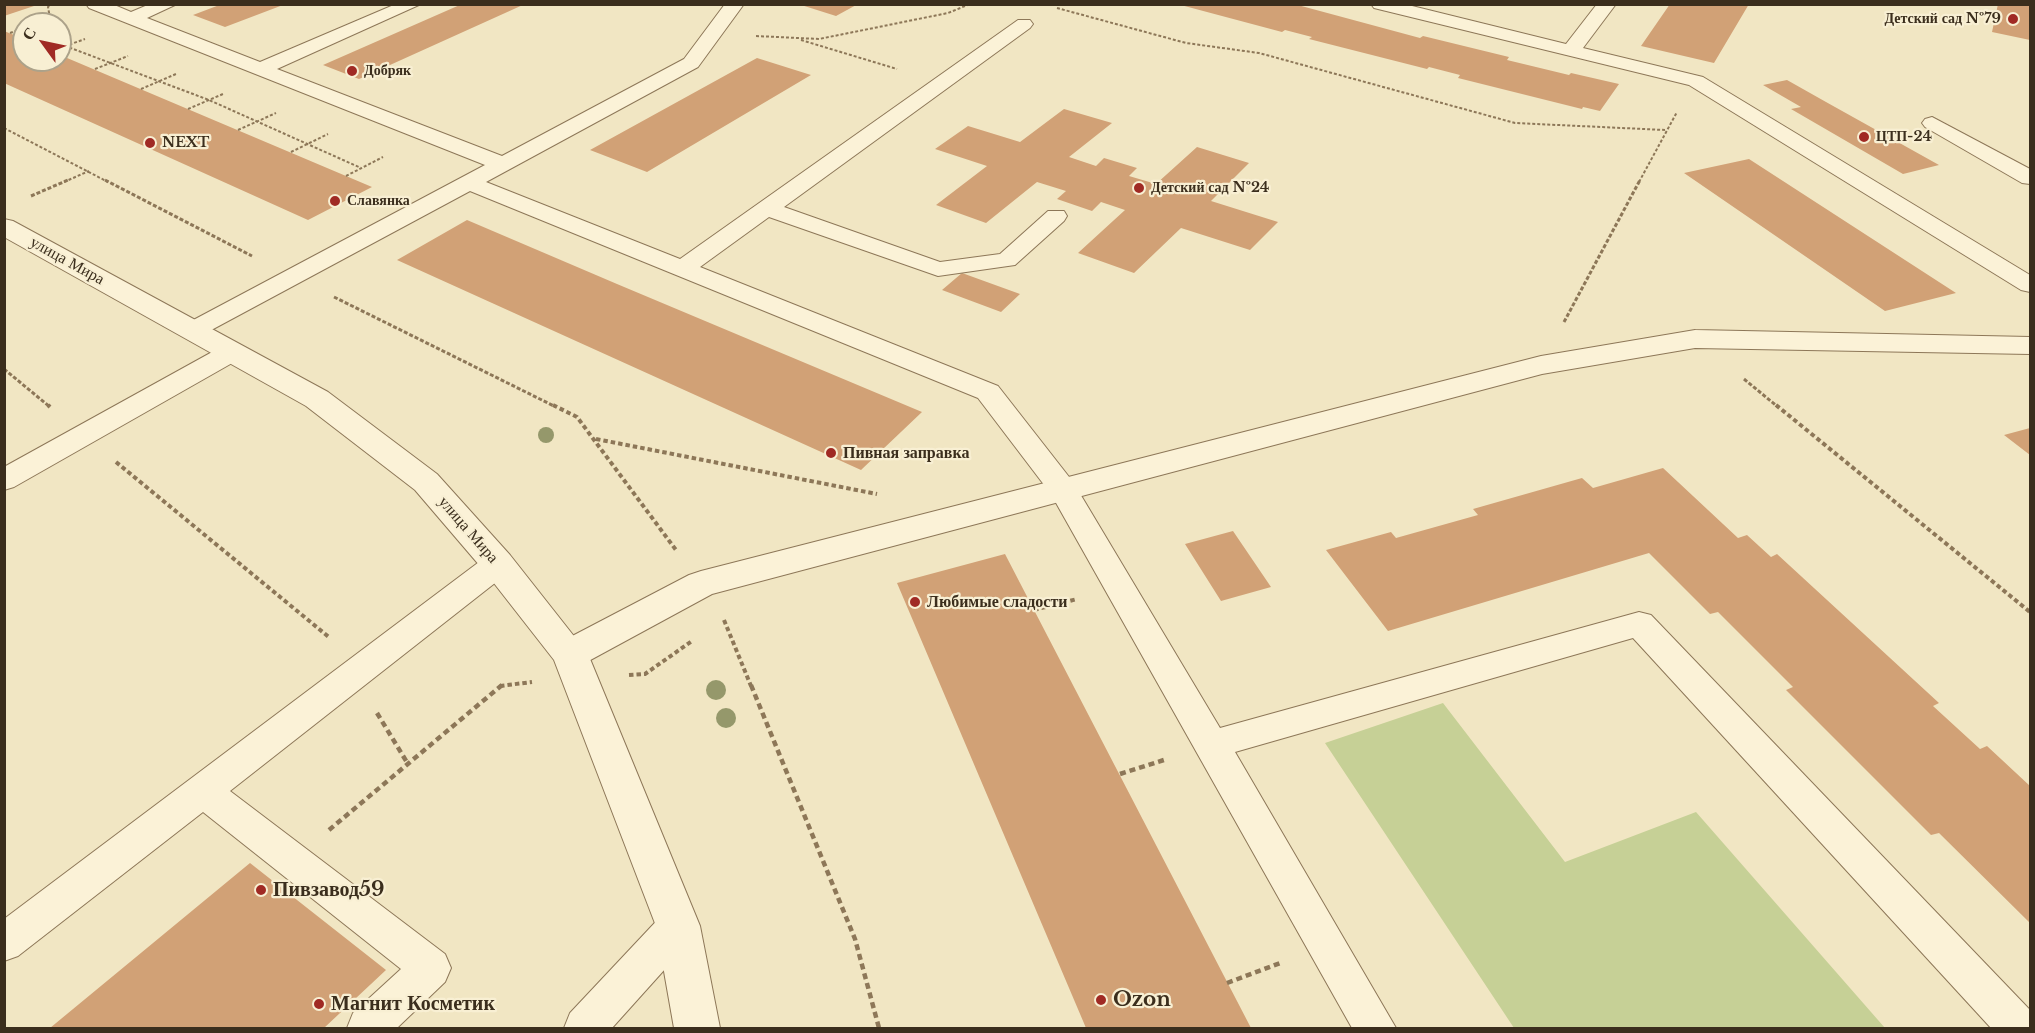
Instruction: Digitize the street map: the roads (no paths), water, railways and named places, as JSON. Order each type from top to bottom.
[{"type":"street","name":"улица Мира","points":[[7,229],[317,399],[357,427],[426,482],[498,564],[570,654],[678,926],[697,1029]]},
{"type":"street","points":[[570,654],[701,584],[1541,365],[1695,339],[2031,346]]},
{"type":"lane","points":[[95,4],[503,164]]},
{"type":"lane","points":[[131,18],[168,4]]},
{"type":"lane","points":[[260,69],[412,4]]},
{"type":"lane","points":[[193,330],[691,63],[735,4]]},
{"type":"lane","points":[[1380,4],[1696,81],[2031,285]]},
{"type":"lane","points":[[1571,50],[1606,4]]},
{"type":"lane","points":[[682,269],[1024,24]]},
{"type":"lane","points":[[1932,123],[2031,178]]},
{"type":"lane","points":[[468,182],[988,392],[1063,489],[1375,1029]]},
{"type":"lane","points":[[766,208],[938,269],[1007,260],[1056,216]]},
{"type":"lane","points":[[4,480],[232,352]]},
{"type":"lane","points":[[4,943],[498,564]]},
{"type":"lane","points":[[1210,745],[1639,624],[2019,1029]]},
{"type":"lane","points":[[203,791],[431,968],[368,1029]]},
{"type":"lane","points":[[585,1029],[678,926]]},
{"type":"place","name":"Детский сад №79","points":[[2013,19]]},
{"type":"place","name":"Добряк","points":[[352,71]]},
{"type":"place","name":"ЦТП-24","points":[[1864,137]]},
{"type":"place","name":"NEXT","points":[[150,143]]},
{"type":"place","name":"Детский сад №24","points":[[1139,188]]},
{"type":"place","name":"Славянка","points":[[335,201]]},
{"type":"place","name":"Пивная заправка","points":[[831,453]]},
{"type":"place","name":"Любимые сладости","points":[[915,602]]},
{"type":"place","name":"Пивзавод59","points":[[261,890]]},
{"type":"place","name":"Ozon","points":[[1101,1000]]},
{"type":"place","name":"Магнит Косметик","points":[[319,1004]]}]
